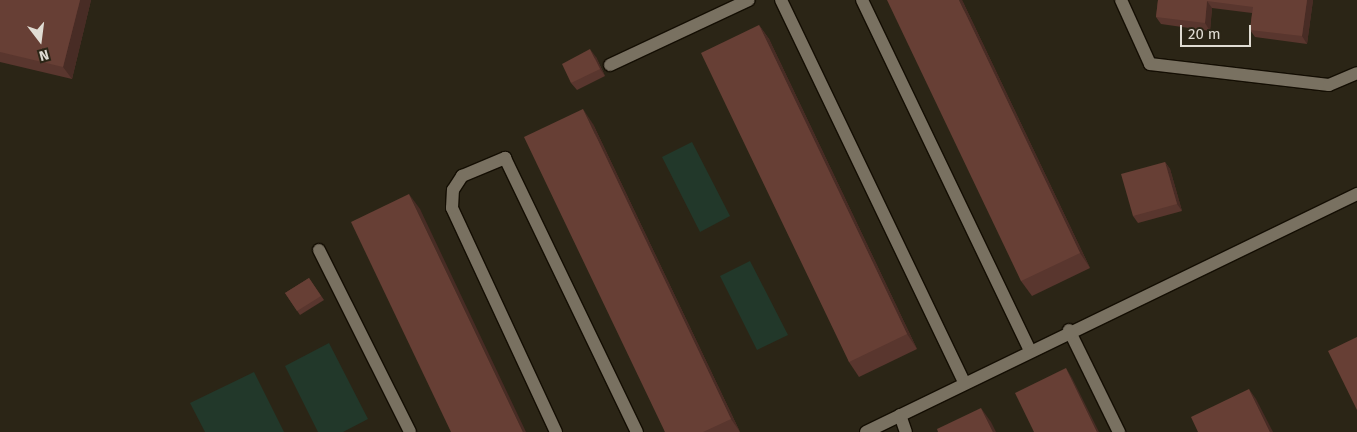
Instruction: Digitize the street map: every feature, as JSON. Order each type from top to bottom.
[{"type":"street","points":[[610,65],[749,0]]},
{"type":"street","points":[[781,0],[964,382]]},
{"type":"street","points":[[862,0],[1030,350]]},
{"type":"street","points":[[1121,0],[1150,64],[1329,85],[1356,76]]},
{"type":"street","points":[[556,432],[452,208],[453,190],[462,176],[505,158],[637,432]]},
{"type":"street","points":[[866,432],[1069,330],[1357,194]]},
{"type":"street","points":[[319,250],[410,432]]},
{"type":"street","points":[[1069,330],[1119,432]]},
{"type":"street","points":[[900,415],[906,432]]},
{"type":"green space","points":[[692,142],[730,216],[700,232],[662,157]]},
{"type":"green space","points":[[750,261],[788,335],[757,350],[720,276]]},
{"type":"green space","points":[[329,343],[368,419],[343,432],[318,432],[285,366]]},
{"type":"green space","points":[[254,372],[284,432],[205,432],[190,403]]},
{"type":"building","points":[[0,0],[80,0],[63,67],[0,52]]},
{"type":"building","points":[[887,0],[959,0],[1080,253],[1021,281]]},
{"type":"building","points":[[1158,0],[1307,0],[1302,36],[1250,30],[1253,7],[1207,1],[1205,23],[1156,17]]},
{"type":"building","points":[[759,25],[907,334],[849,362],[701,53]]},
{"type":"building","points":[[590,49],[600,69],[571,83],[562,64]]},
{"type":"building","points":[[583,109],[731,419],[703,432],[665,432],[524,137]]},
{"type":"building","points":[[1165,162],[1177,204],[1133,216],[1121,174]]},
{"type":"building","points":[[409,194],[523,432],[451,432],[351,222]]},
{"type":"building","points":[[309,278],[321,296],[297,311],[285,293]]},
{"type":"building","points":[[1357,337],[1357,410],[1328,351]]},
{"type":"building","points":[[1066,368],[1097,432],[1034,432],[1015,393]]},
{"type":"building","points":[[1249,389],[1270,432],[1198,432],[1191,417]]},
{"type":"building","points":[[981,408],[993,432],[938,432],[937,429]]}]
